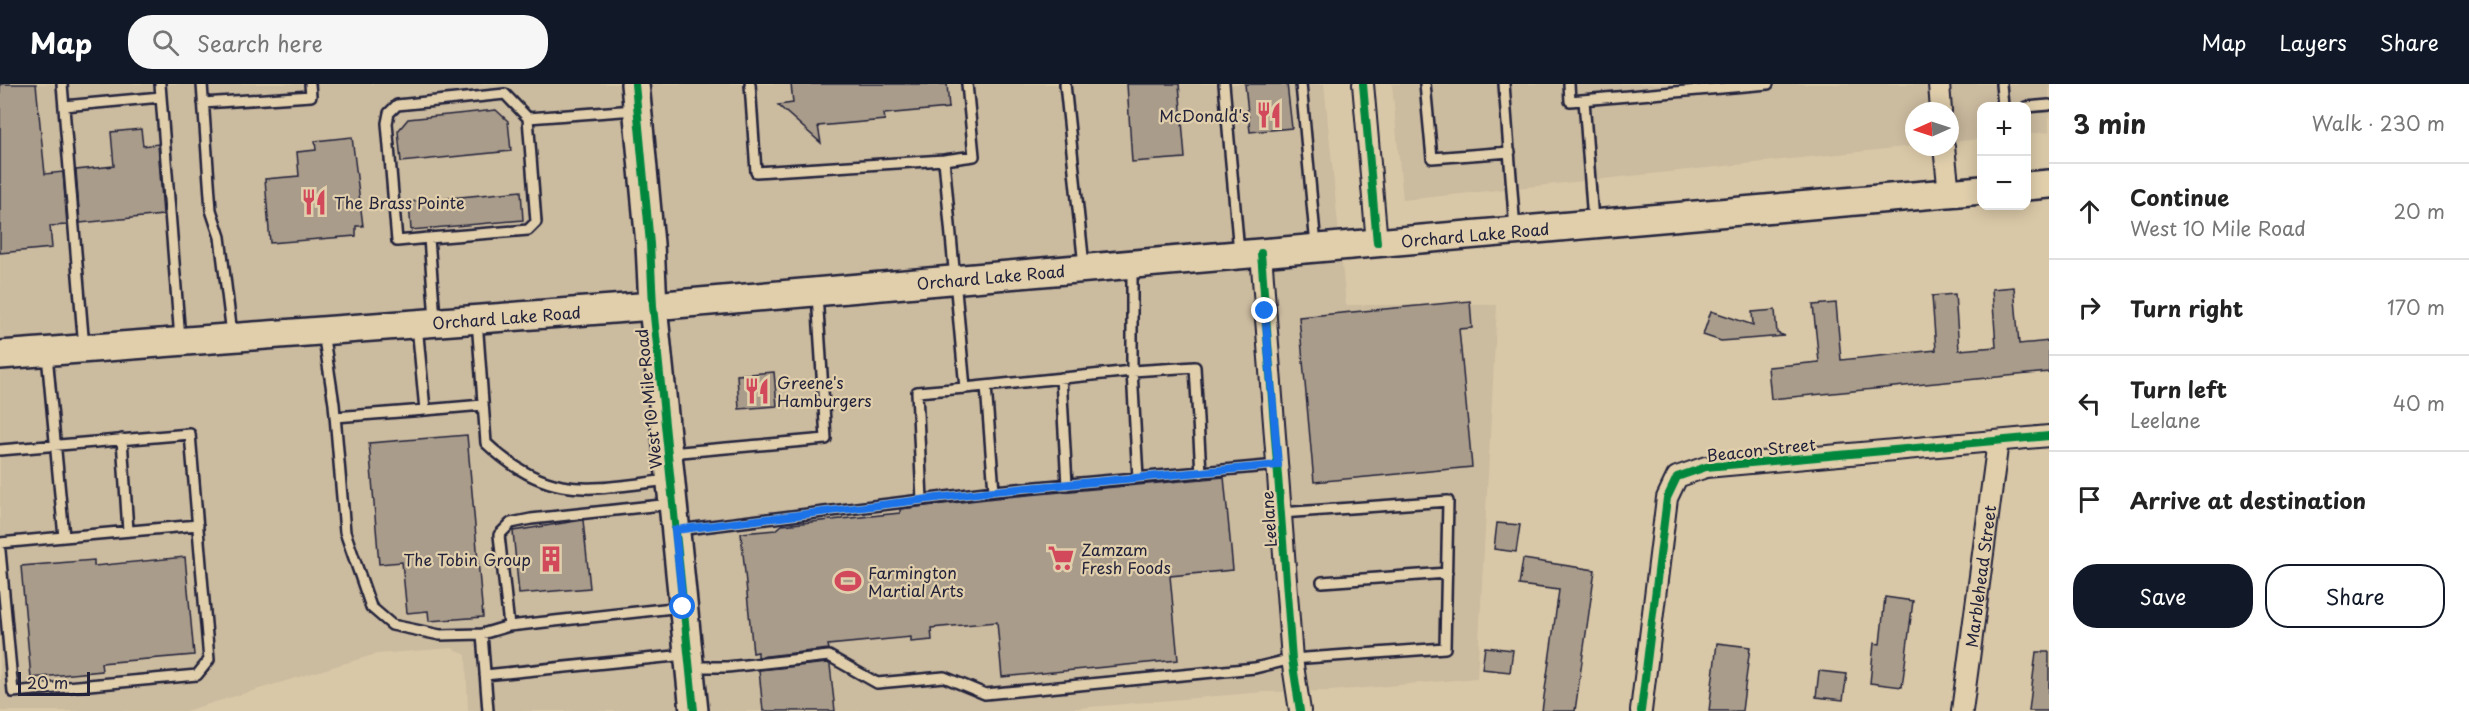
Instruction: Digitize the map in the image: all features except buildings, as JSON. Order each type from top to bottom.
[{"type":"main road","name":"West 10 Mile Road","points":[[636,97],[653,306],[694,711]]},
{"type":"main road","points":[[2031,186],[2049,184]]},
{"type":"main road","name":"Orchard Lake Road","points":[[0,355],[653,306],[1977,191]]},
{"type":"street","points":[[1363,84],[1377,243]]},
{"type":"street","points":[[1939,84],[1940,102]]},
{"type":"street","points":[[1945,156],[1948,194]]},
{"type":"street","name":"Leelane","points":[[1250,254],[1278,465],[1292,659],[1300,711]]},
{"type":"street","name":"Beacon Street","points":[[1641,711],[1667,498],[1677,477],[1706,467],[2049,436]]},
{"type":"street","name":"Marblehead Street","points":[[1962,711],[1998,441]]},
{"type":"lane","points":[[62,84],[84,348]]},
{"type":"lane","points":[[160,84],[181,341]]},
{"type":"lane","points":[[201,84],[211,210],[220,237],[232,337]]},
{"type":"lane","points":[[203,104],[311,96],[310,84]]},
{"type":"lane","points":[[750,84],[756,172],[974,156],[967,84]]},
{"type":"lane","points":[[1065,84],[1084,268]]},
{"type":"lane","points":[[1224,84],[1250,254]]},
{"type":"lane","points":[[1300,84],[1316,249]]},
{"type":"lane","points":[[1425,84],[1432,158],[1510,152]]},
{"type":"lane","points":[[1504,84],[1515,232]]},
{"type":"lane","points":[[1569,84],[1570,101],[1768,84]]},
{"type":"lane","points":[[2001,84],[2003,102]]},
{"type":"lane","points":[[505,94],[528,118],[536,222],[528,230],[429,238],[397,241],[387,123],[389,113],[397,105],[505,94]]},
{"type":"lane","points":[[64,106],[161,97]]},
{"type":"lane","points":[[528,118],[636,97]]},
{"type":"lane","points":[[1584,100],[1593,225]]},
{"type":"lane","points":[[2031,107],[2049,105]]},
{"type":"lane","points":[[944,160],[965,388]]},
{"type":"lane","points":[[425,410],[429,238]]},
{"type":"lane","points":[[1132,264],[1132,372],[1138,478]]},
{"type":"lane","points":[[668,453],[826,438],[817,292]]},
{"type":"lane","points":[[477,318],[486,443],[525,473],[565,488],[671,492]]},
{"type":"lane","points":[[323,330],[335,417],[345,532],[371,607],[392,625],[440,635],[482,634],[509,627],[683,607]]},
{"type":"lane","points":[[46,352],[64,537]]},
{"type":"lane","points":[[922,500],[916,392],[1195,367],[1201,472]]},
{"type":"lane","points":[[1061,378],[1067,485]]},
{"type":"lane","points":[[986,386],[994,491]]},
{"type":"lane","points":[[335,417],[483,405]]},
{"type":"lane","points":[[0,450],[190,434],[209,660],[197,675],[13,692],[0,550]]},
{"type":"lane","points":[[122,439],[128,531]]},
{"type":"lane","points":[[675,530],[994,491],[1278,465]]},
{"type":"lane","points":[[509,627],[500,535],[511,523],[671,492]]},
{"type":"lane","points":[[485,675],[688,661],[727,667],[829,656],[877,683],[944,678],[985,694],[1255,668],[1292,659],[1445,648],[1448,501],[1281,513]]},
{"type":"lane","points":[[0,543],[198,525]]},
{"type":"lane","points":[[1322,582],[1447,573]]},
{"type":"lane","points":[[482,634],[488,711]]},
{"type":"shaded area","points":[[0,84],[1324,84],[1346,305],[1497,305],[1477,678],[1330,691],[1263,692],[1043,711],[468,711],[466,655],[452,648],[376,654],[185,711],[0,711]]},
{"type":"shaded area","points":[[1392,84],[2049,84],[2049,132],[2031,134],[2031,102],[1977,102],[1977,139],[1959,141],[1959,102],[1905,102],[1905,147],[1403,200]]},
{"type":"cycle path","points":[[635,84],[650,244],[653,306],[694,711]]},
{"type":"cycle path","points":[[1363,84],[1377,243]]},
{"type":"cycle path","points":[[1261,253],[1292,659],[1300,711]]},
{"type":"cycle path","points":[[1641,711],[1667,498],[1677,477],[1706,467],[2049,436]]},
{"type":"place","name":"McDonald's","points":[[1269,115]]},
{"type":"place","name":"The Brass Pointe","points":[[314,202]]},
{"type":"place","name":"Greene's Hamburgers","points":[[757,391]]},
{"type":"place","name":"Zamzam Fresh Foods","points":[[1061,558]]},
{"type":"place","name":"The Tobin Group","points":[[551,559]]},
{"type":"place","name":"Farmington Martial Arts","points":[[848,581]]},
{"type":"route","points":[[683,607],[675,530],[994,491],[1278,465],[1265,311]]}]
